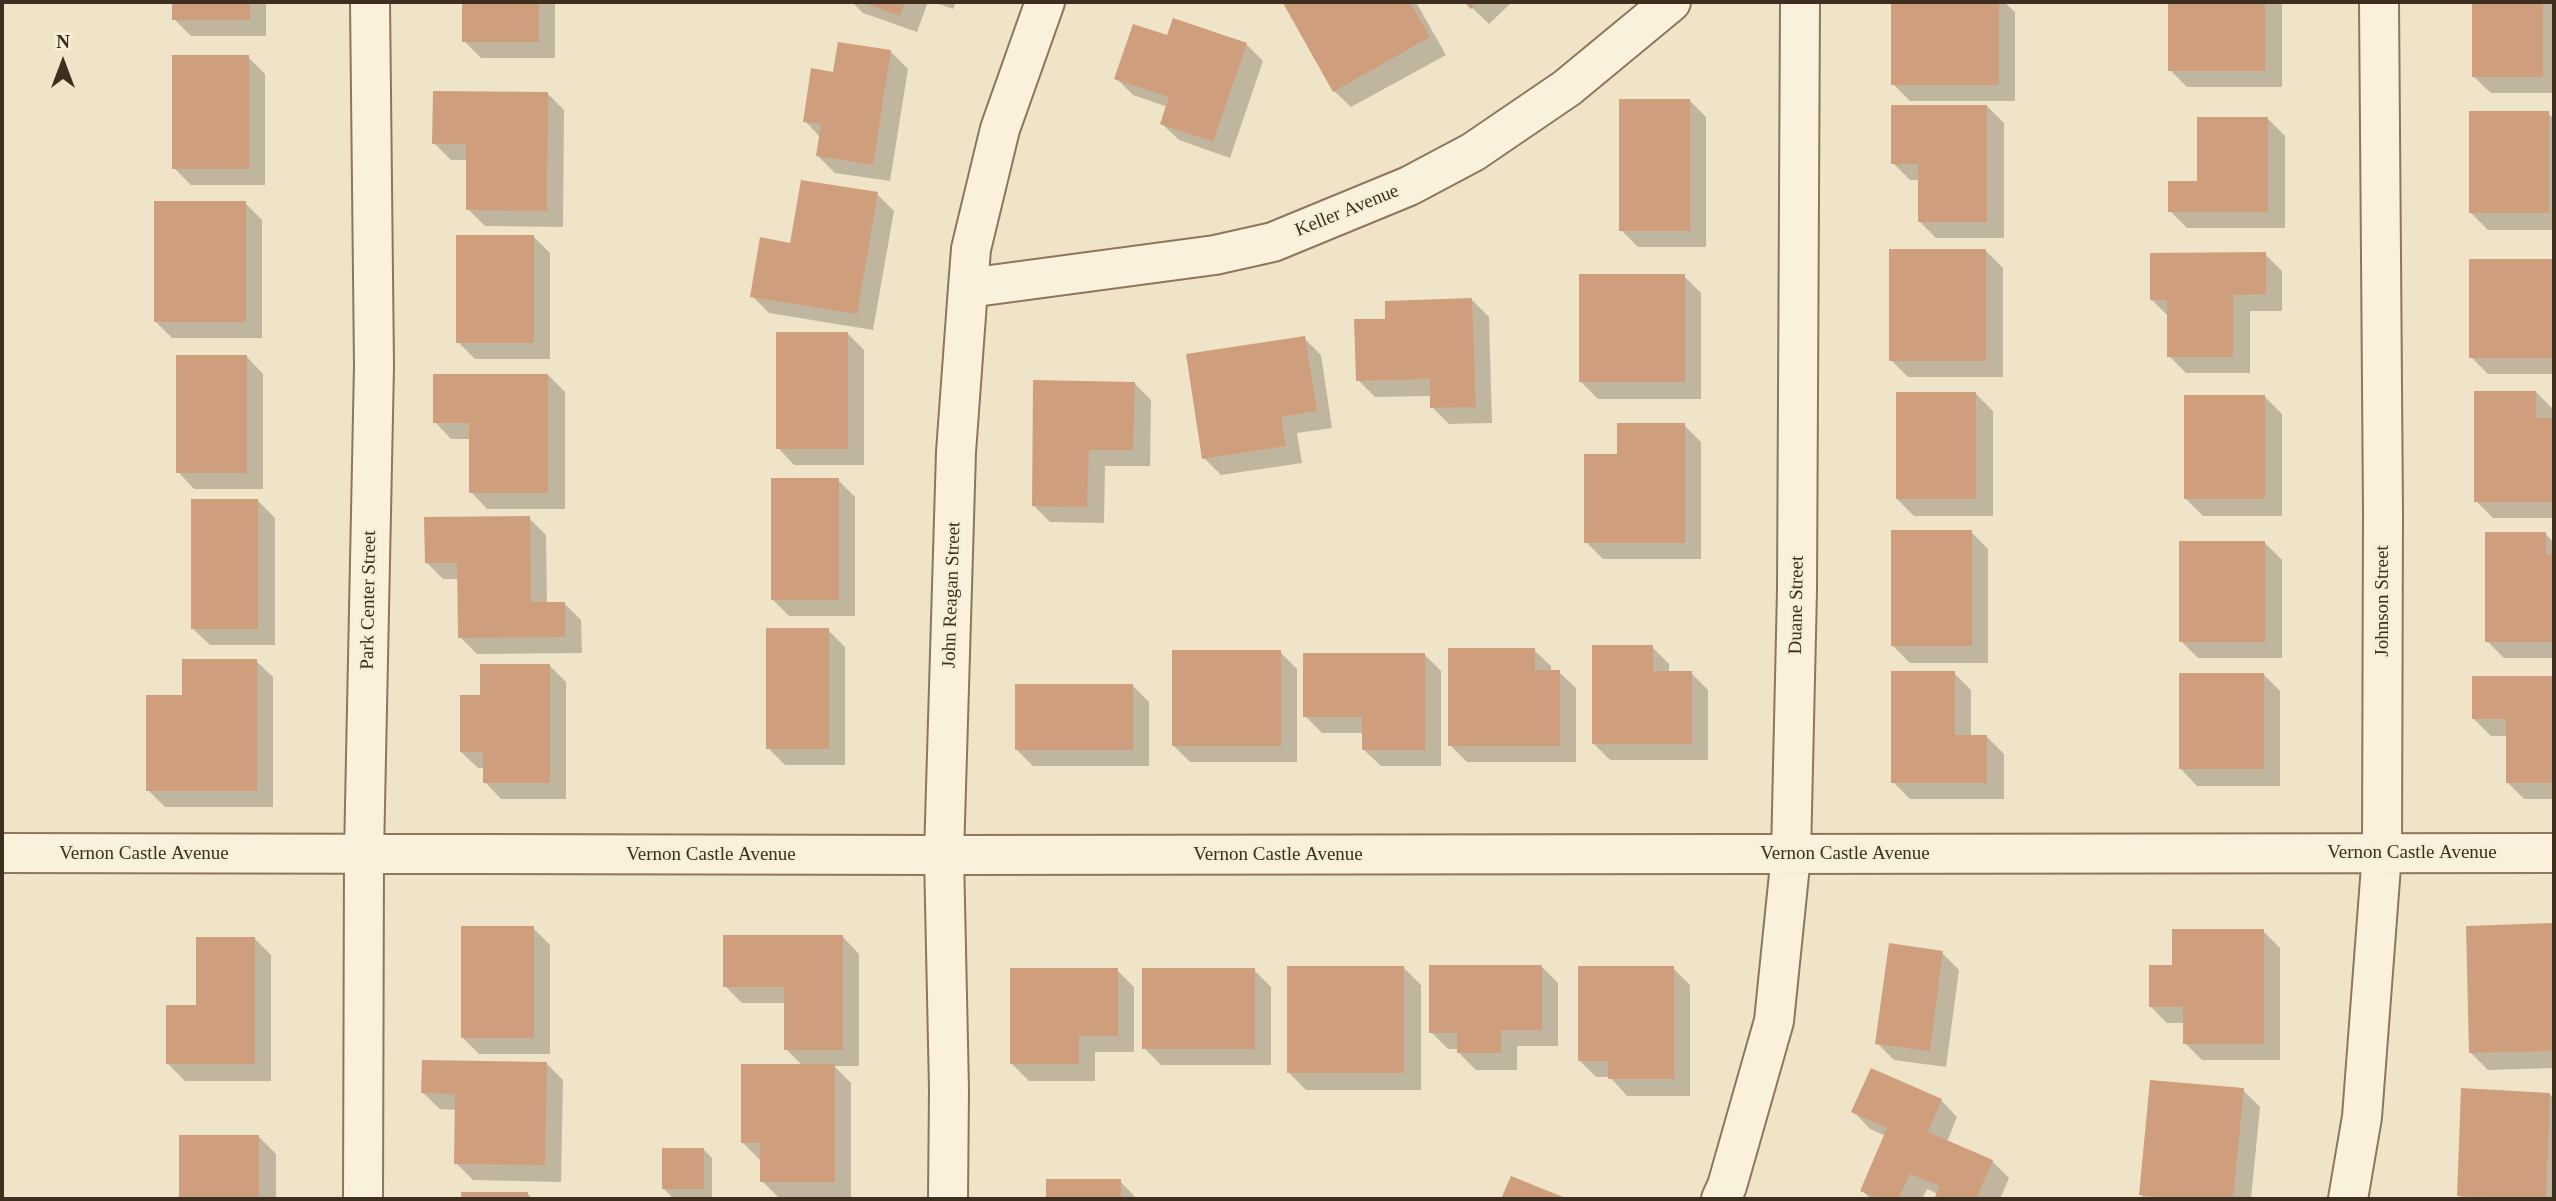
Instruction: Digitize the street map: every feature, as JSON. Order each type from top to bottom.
[{"type":"street","name":"Park Center Street","points":[[363,1199],[364,855],[374,366],[370,2]]},
{"type":"street","name":"John Reagan Street","points":[[948,1199],[949,1090],[944,855],[956,452],[971,249],[1000,129],[1045,2]]},
{"type":"street","name":"Keller Avenue","points":[[968,288],[1215,255],[1273,242],[1409,186],[1474,152],[1567,88],[1671,2]]},
{"type":"street","name":"Duane Street","points":[[1721,1199],[1727,1186],[1773,1021],[1791,855],[1797,590],[1800,2]]},
{"type":"street","name":"Johnson Street","points":[[2348,1199],[2362,1117],[2382,853],[2383,498],[2379,2]]},
{"type":"street","name":"Vernon Castle Avenue","points":[[2,853],[2554,853]]},
{"type":"building","points":[[172,2],[250,2],[250,20],[172,20]]},
{"type":"building","points":[[462,2],[539,2],[539,42],[462,42]]},
{"type":"building","points":[[861,2],[905,2],[900,16]]},
{"type":"building","points":[[1410,2],[1430,37],[1333,92],[1283,3]]},
{"type":"building","points":[[1464,2],[1478,2],[1471,9]]},
{"type":"building","points":[[1891,2],[1999,2],[1999,85],[1891,85]]},
{"type":"building","points":[[2168,2],[2265,2],[2265,71],[2168,71]]},
{"type":"building","points":[[2472,2],[2543,2],[2543,77],[2472,77]]},
{"type":"building","points":[[1173,18],[1247,43],[1213,142],[1160,124],[1169,97],[1114,79],[1133,24],[1167,35]]},
{"type":"building","points":[[838,42],[891,50],[873,165],[816,156],[821,124],[803,122],[811,68],[833,72]]},
{"type":"building","points":[[172,55],[249,55],[249,169],[172,169]]},
{"type":"building","points":[[433,91],[548,92],[547,211],[466,210],[466,144],[432,144]]},
{"type":"building","points":[[1619,99],[1690,99],[1690,231],[1619,231]]},
{"type":"building","points":[[1891,105],[1987,105],[1987,222],[1918,222],[1918,164],[1891,164]]},
{"type":"building","points":[[2469,111],[2549,111],[2549,213],[2469,213]]},
{"type":"building","points":[[2197,117],[2268,117],[2268,212],[2168,212],[2168,181],[2197,181]]},
{"type":"building","points":[[801,180],[878,192],[857,314],[750,297],[760,237],[790,243]]},
{"type":"building","points":[[154,201],[246,201],[246,322],[154,322]]},
{"type":"building","points":[[456,235],[534,235],[534,343],[456,343]]},
{"type":"building","points":[[1889,249],[1986,249],[1986,361],[1889,361]]},
{"type":"building","points":[[2266,252],[2266,294],[2233,295],[2233,357],[2167,357],[2167,300],[2150,300],[2150,253]]},
{"type":"building","points":[[2469,259],[2554,259],[2554,358],[2469,358]]},
{"type":"building","points":[[1579,274],[1685,274],[1685,382],[1579,382]]},
{"type":"building","points":[[1472,298],[1476,407],[1430,408],[1430,379],[1356,381],[1354,319],[1385,319],[1385,301]]},
{"type":"building","points":[[776,332],[848,332],[848,449],[776,449]]},
{"type":"building","points":[[1305,336],[1317,411],[1281,417],[1286,446],[1202,459],[1186,354]]},
{"type":"building","points":[[176,355],[247,355],[247,473],[176,473]]},
{"type":"building","points":[[433,374],[548,374],[548,493],[469,493],[469,423],[433,423]]},
{"type":"building","points":[[1033,380],[1135,382],[1133,450],[1089,450],[1087,507],[1032,506]]},
{"type":"building","points":[[2474,391],[2536,391],[2536,418],[2554,418],[2554,502],[2474,502]]},
{"type":"building","points":[[1896,392],[1976,392],[1976,499],[1896,499]]},
{"type":"building","points":[[2184,395],[2265,395],[2265,499],[2184,499]]},
{"type":"building","points":[[1617,423],[1685,423],[1685,543],[1584,543],[1584,454],[1617,454]]},
{"type":"building","points":[[771,478],[839,478],[839,600],[771,600]]},
{"type":"building","points":[[191,499],[258,499],[258,629],[191,629]]},
{"type":"building","points":[[530,516],[531,602],[565,602],[565,637],[458,638],[457,563],[425,563],[424,517]]},
{"type":"building","points":[[1891,530],[1972,530],[1972,646],[1891,646]]},
{"type":"building","points":[[2485,532],[2546,532],[2546,555],[2554,555],[2554,642],[2485,642]]},
{"type":"building","points":[[2179,541],[2265,541],[2265,642],[2179,642]]},
{"type":"building","points":[[766,628],[829,628],[829,749],[766,749]]},
{"type":"building","points":[[1592,645],[1653,645],[1653,671],[1692,671],[1692,744],[1592,744]]},
{"type":"building","points":[[1448,648],[1535,648],[1535,670],[1560,670],[1560,746],[1448,746]]},
{"type":"building","points":[[1172,650],[1281,650],[1281,746],[1172,746]]},
{"type":"building","points":[[1303,653],[1425,653],[1425,750],[1362,750],[1362,717],[1303,717]]},
{"type":"building","points":[[182,659],[257,659],[257,791],[146,791],[146,695],[182,695]]},
{"type":"building","points":[[480,664],[550,664],[550,783],[483,783],[483,752],[460,752],[460,695],[480,695]]},
{"type":"building","points":[[1891,671],[1955,671],[1955,735],[1987,735],[1987,783],[1891,783]]},
{"type":"building","points":[[2179,673],[2264,673],[2264,769],[2179,769]]},
{"type":"building","points":[[2472,676],[2554,676],[2554,783],[2506,783],[2506,719],[2472,719]]},
{"type":"building","points":[[1015,684],[1133,684],[1133,750],[1015,750]]},
{"type":"building","points":[[2552,923],[2554,1051],[2469,1053],[2466,926]]},
{"type":"building","points":[[461,926],[534,926],[534,1038],[461,1038]]},
{"type":"building","points":[[2172,929],[2264,929],[2264,1044],[2183,1044],[2183,1007],[2149,1007],[2149,965],[2172,965]]},
{"type":"building","points":[[723,935],[843,935],[843,1050],[784,1050],[784,987],[723,987]]},
{"type":"building","points":[[196,937],[255,937],[255,1064],[166,1064],[166,1005],[196,1005]]},
{"type":"building","points":[[1889,943],[1943,951],[1930,1051],[1875,1044]]},
{"type":"building","points":[[1429,965],[1542,965],[1542,1030],[1501,1030],[1501,1053],[1457,1053],[1457,1033],[1429,1033]]},
{"type":"building","points":[[1287,966],[1404,966],[1404,1073],[1287,1073]]},
{"type":"building","points":[[1578,966],[1674,966],[1674,1079],[1608,1079],[1608,1061],[1578,1061]]},
{"type":"building","points":[[1010,968],[1118,968],[1118,1036],[1079,1036],[1079,1064],[1010,1064]]},
{"type":"building","points":[[1142,968],[1255,968],[1255,1049],[1142,1049]]},
{"type":"building","points":[[422,1060],[547,1062],[545,1165],[454,1164],[455,1094],[421,1093]]},
{"type":"building","points":[[741,1064],[835,1064],[835,1182],[760,1182],[760,1143],[741,1143]]},
{"type":"building","points":[[1871,1068],[1942,1099],[1928,1132],[1993,1160],[1976,1199],[1934,1199],[1940,1186],[1910,1174],[1898,1199],[1879,1199],[1860,1191],[1887,1128],[1851,1112]]},
{"type":"building","points":[[2150,1080],[2244,1088],[2233,1199],[2139,1195]]},
{"type":"building","points":[[2461,1088],[2550,1093],[2546,1199],[2457,1196]]},
{"type":"building","points":[[179,1135],[259,1135],[259,1199],[179,1199]]},
{"type":"building","points":[[662,1148],[704,1148],[704,1189],[662,1189]]},
{"type":"building","points":[[1511,1176],[1568,1199],[1501,1199]]},
{"type":"building","points":[[1046,1179],[1121,1179],[1121,1199],[1046,1199]]},
{"type":"building","points":[[461,1192],[528,1192],[528,1199],[461,1199]]}]
